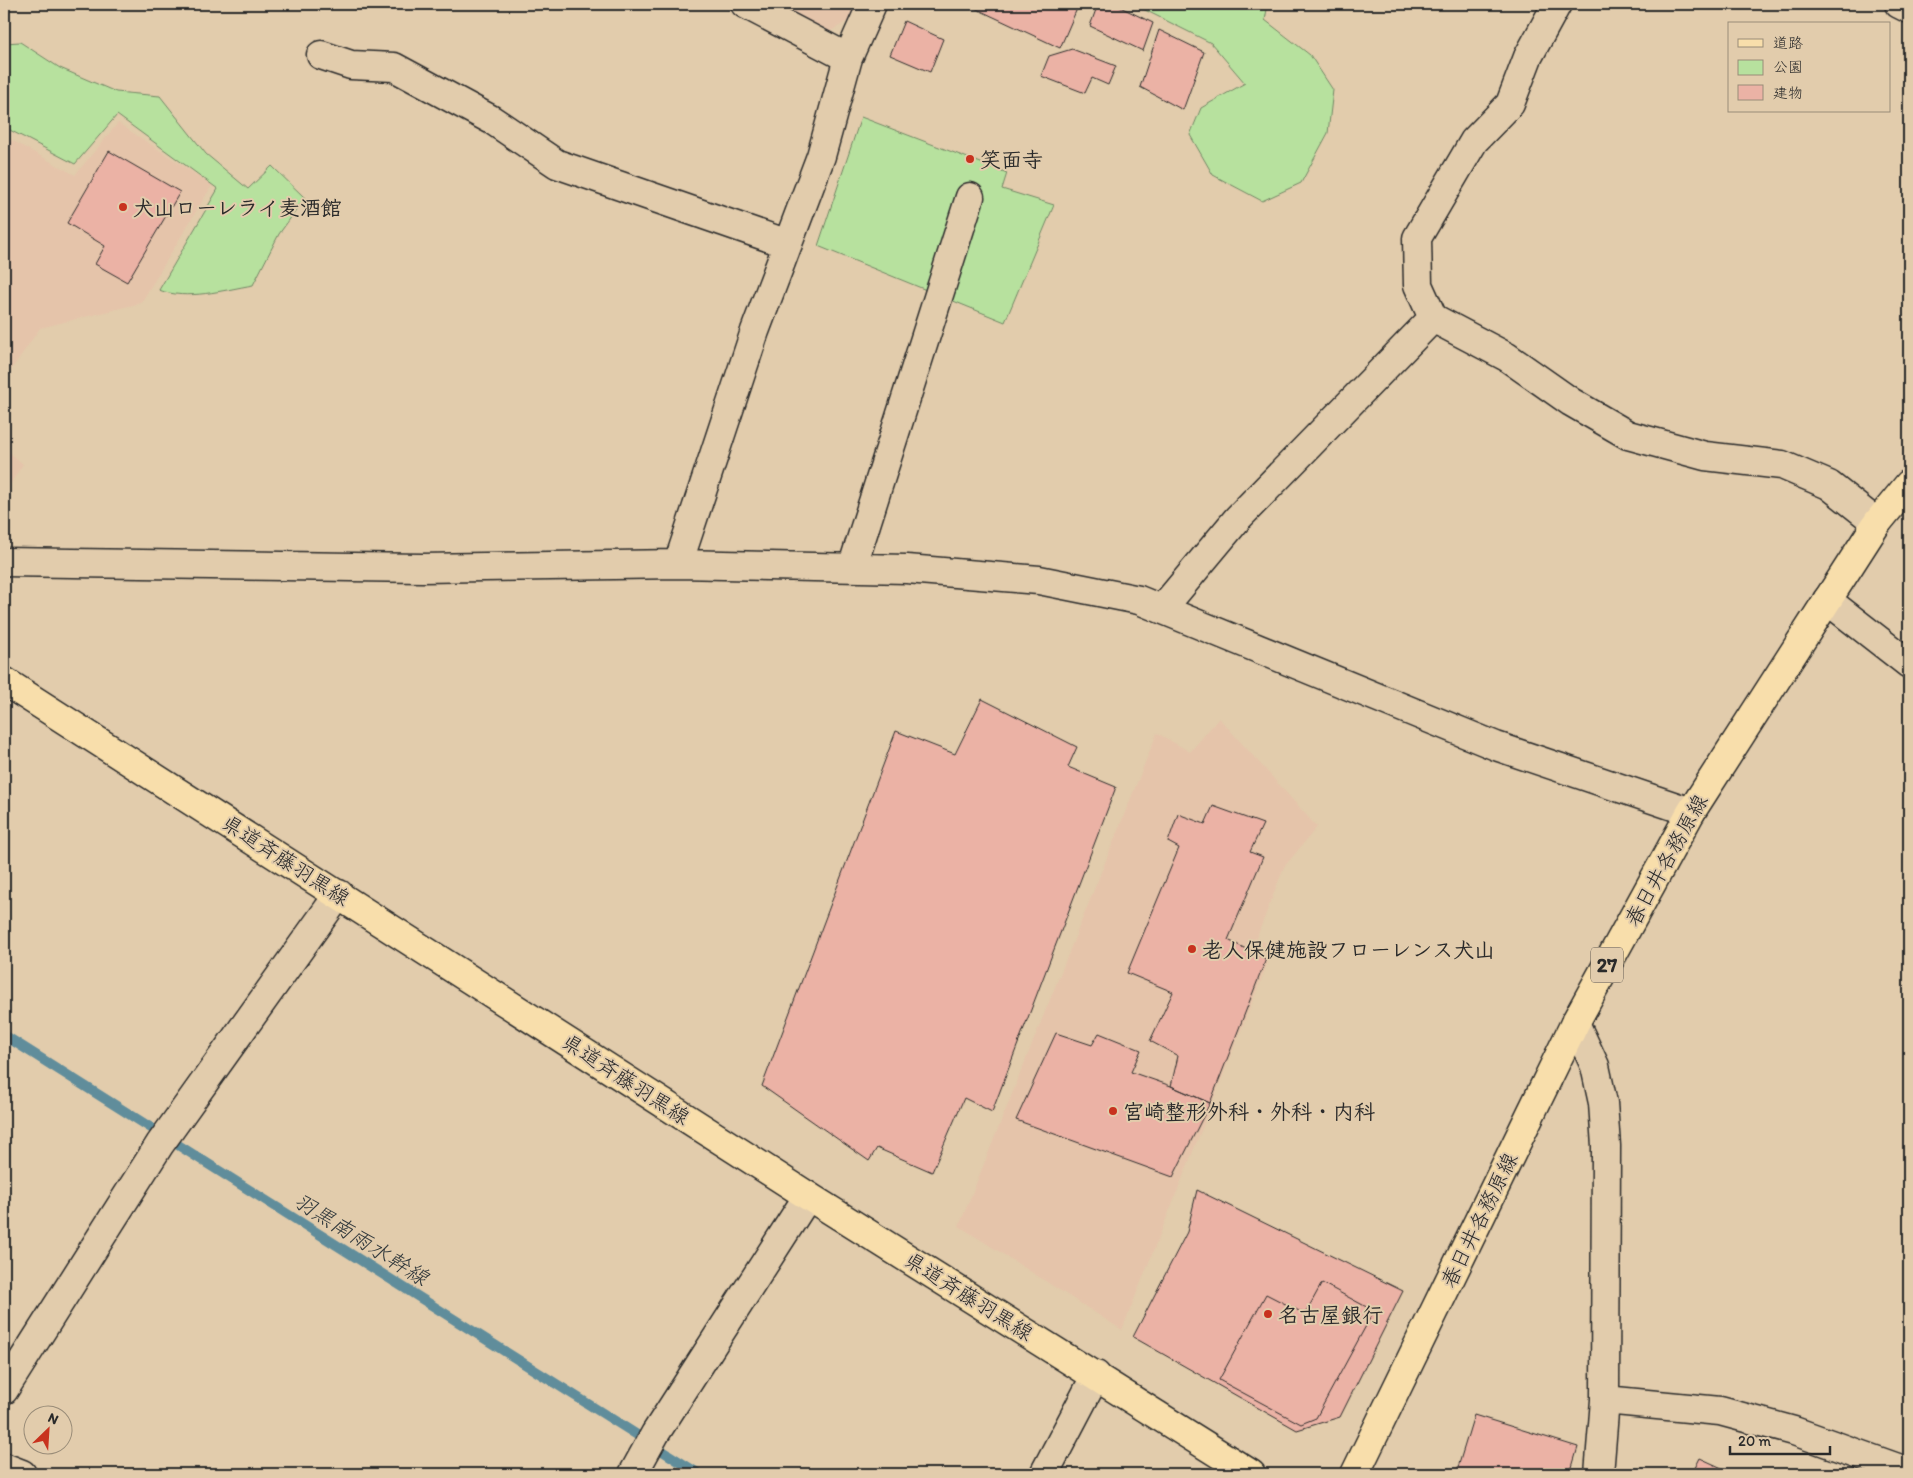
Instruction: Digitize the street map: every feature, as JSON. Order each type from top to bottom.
[{"type":"main road","name":"春日井各務原線","points":[[1355,1474],[1575,1023],[1691,812],[1877,523],[1909,484]]},
{"type":"main road","name":"県道斉藤羽黒線","points":[[4,681],[808,1196],[1251,1474]]},
{"type":"street","points":[[745,4],[848,58]]},
{"type":"street","points":[[678,564],[755,331],[821,156],[848,58],[872,4]]},
{"type":"street","points":[[1557,4],[1528,57],[1510,104],[1474,141],[1417,238],[1418,285],[1433,318],[1507,357],[1571,402],[1628,434],[1705,456],[1782,465],[1829,485],[1877,523]]},
{"type":"street","points":[[1899,4],[1909,9]]},
{"type":"street","points":[[321,55],[351,65],[394,67],[492,120],[557,164],[788,244]]},
{"type":"street","points":[[852,568],[970,198]]},
{"type":"street","points":[[1162,609],[1238,518],[1433,318]]},
{"type":"street","points":[[4,562],[422,568],[678,564],[907,569],[1039,580],[1139,600],[1496,746],[1691,812]]},
{"type":"street","points":[[1827,600],[1909,664]]},
{"type":"street","points":[[4,1390],[166,1135],[339,894]]},
{"type":"street","points":[[1575,1023],[1595,1066],[1603,1103],[1606,1146],[1605,1400],[1599,1474]]},
{"type":"street","points":[[644,1455],[808,1196]]},
{"type":"street","points":[[1044,1474],[1096,1375]]},
{"type":"street","points":[[1605,1400],[1720,1411],[1794,1431],[1909,1472]]},
{"type":"street","points":[[4,1467],[22,1474]]},
{"type":"shaded area","points":[[776,4],[859,4],[853,18],[829,32]]},
{"type":"shaded area","points":[[118,123],[212,185],[141,303],[40,328],[4,380],[4,136],[75,175]]},
{"type":"shaded area","points":[[4,448],[23,464],[4,494]]},
{"type":"shaded area","points":[[1219,718],[1317,827],[1284,867],[1256,939],[1275,945],[1122,1330],[959,1226],[1157,733],[1190,752]]},
{"type":"green space","points":[[1133,4],[1268,4],[1265,20],[1310,55],[1333,90],[1328,133],[1301,183],[1262,201],[1213,175],[1190,135],[1201,108],[1245,83],[1211,43]]},
{"type":"green space","points":[[20,42],[60,68],[116,92],[160,96],[206,154],[248,189],[272,166],[305,198],[279,234],[253,285],[193,295],[181,295],[159,290],[218,189],[117,115],[75,164],[4,127],[4,43]]},
{"type":"green space","points":[[861,117],[1007,173],[1002,189],[1054,205],[1005,322],[818,246]]},
{"type":"building","points":[[966,4],[1079,4],[1060,48]]},
{"type":"building","points":[[1098,4],[1114,4],[1153,23],[1143,51],[1090,26]]},
{"type":"building","points":[[904,21],[943,39],[930,72],[890,55]]},
{"type":"building","points":[[1159,30],[1204,52],[1183,110],[1140,87]]},
{"type":"building","points":[[1072,49],[1116,66],[1108,85],[1092,78],[1085,93],[1041,76],[1049,56]]},
{"type":"building","name":"犬山ローレライ麦酒館","points":[[109,151],[180,192],[127,282],[95,264],[105,246],[67,223]]},
{"type":"building","points":[[982,699],[1077,747],[1068,767],[1116,787],[992,1112],[964,1098],[932,1172],[877,1148],[869,1161],[762,1086],[896,731],[955,754]]},
{"type":"building","name":"老人保健施設フローレンス犬山","points":[[1213,806],[1263,824],[1250,852],[1263,857],[1228,940],[1266,959],[1210,1103],[1171,1086],[1178,1056],[1150,1041],[1173,992],[1127,973],[1179,848],[1168,842],[1178,814],[1205,824]]},
{"type":"building","name":"宮崎整形外科・外科・内科","points":[[1056,1033],[1092,1045],[1099,1033],[1141,1050],[1131,1072],[1171,1086],[1210,1103],[1173,1177],[1016,1120]]},
{"type":"building","name":"名古屋銀行","points":[[1197,1190],[1403,1291],[1340,1417],[1297,1430],[1133,1337],[1187,1232]]},
{"type":"building","points":[[1322,1283],[1374,1311],[1316,1418],[1301,1424],[1219,1380],[1266,1294],[1305,1314]]},
{"type":"building","points":[[1474,1415],[1578,1447],[1570,1474],[1456,1474]]},
{"type":"building","points":[[1700,1458],[1735,1474],[1692,1474]]},
{"type":"waterway","name":"羽黒南雨水幹線","points":[[4,1035],[699,1474]]},
{"type":"place","name":"笑面寺","points":[[970,159]]},
{"type":"place","name":"犬山ローレライ麦酒館","points":[[123,207]]},
{"type":"place","name":"老人保健施設フローレンス犬山","points":[[1192,949]]},
{"type":"place","name":"宮崎整形外科・外科・内科","points":[[1113,1111]]},
{"type":"place","name":"名古屋銀行","points":[[1268,1314]]}]
